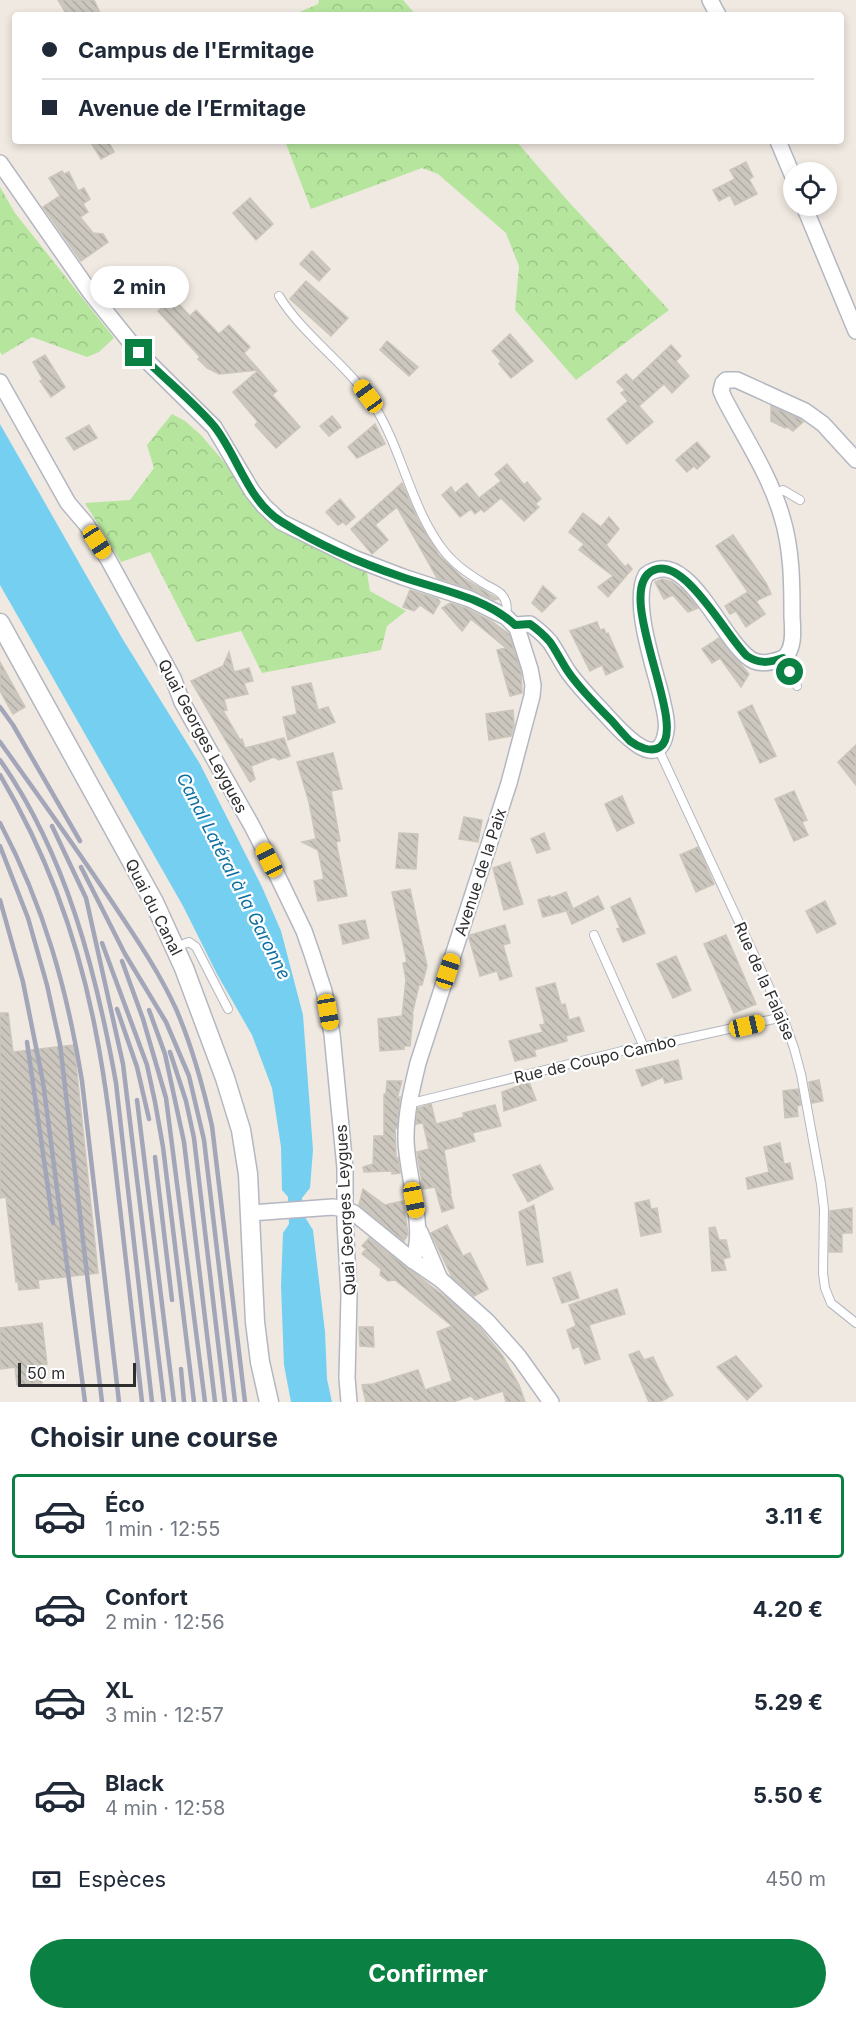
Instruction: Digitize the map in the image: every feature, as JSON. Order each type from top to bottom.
[{"type":"street","points":[[779,144],[787,162]]},
{"type":"street","points":[[0,163],[90,292],[139,353],[214,427],[252,491],[272,514],[281,522],[356,559],[403,577],[470,598],[510,621],[530,624],[546,637],[569,673],[631,742],[650,750],[663,744],[667,723],[641,612],[640,597],[645,575],[657,568],[665,569],[684,578],[740,649],[755,661],[768,663],[783,658],[788,654],[792,642],[793,586],[783,518],[755,454],[724,398],[721,386],[726,380],[737,380],[805,411],[823,424],[856,460]]},
{"type":"street","points":[[808,216],[856,331]]},
{"type":"street","name":"Quai Georges Leygues","points":[[0,382],[68,503],[86,524],[108,559],[173,678],[182,702],[252,826],[304,931],[324,991],[332,1034],[345,1168],[338,1208],[349,1295],[347,1378],[349,1402]]},
{"type":"street","name":"Avenue de la Paix","points":[[412,1260],[418,1245],[418,1227],[405,1138],[408,1104],[418,1064],[509,783],[531,705],[533,685],[531,669],[522,640],[510,621]]},
{"type":"street","name":"Quai du Canal","points":[[0,624],[154,902],[176,947],[225,1077],[241,1130],[256,1212],[252,1285],[260,1362],[269,1402]]},
{"type":"street","points":[[256,1212],[338,1208],[354,1213],[412,1260],[440,1278],[487,1321],[551,1402]]},
{"type":"street","points":[[418,1227],[440,1278]]},
{"type":"lane","points":[[279,296],[305,331],[370,399],[388,430],[419,509],[439,544],[465,572],[503,596],[510,621]]},
{"type":"lane","points":[[774,494],[783,490],[800,500]]},
{"type":"lane","points":[[783,658],[797,686]]},
{"type":"lane","name":"Rue de la Falaise","points":[[658,748],[783,1017],[794,1047],[821,1184],[824,1209],[823,1273],[825,1288],[831,1303],[856,1323]]},
{"type":"lane","points":[[594,935],[644,1047]]},
{"type":"lane","points":[[176,947],[189,942],[196,947],[228,1009]]},
{"type":"lane","name":"Rue de Coupo Cambo","points":[[408,1104],[593,1058],[783,1017]]},
{"type":"green space","points":[[319,0],[403,0],[413,12],[300,12],[318,4]]},
{"type":"green space","points":[[286,144],[519,144],[669,310],[576,380],[515,310],[519,266],[506,233],[438,174],[422,168],[311,209]]},
{"type":"green space","points":[[0,187],[15,213],[114,338],[99,352],[87,357],[32,337],[2,355],[0,352]]},
{"type":"green space","points":[[172,414],[185,421],[201,435],[278,525],[367,573],[370,591],[406,611],[387,626],[381,650],[262,673],[241,631],[196,642],[150,552],[121,562],[85,503],[130,500],[154,468],[147,445]]},
{"type":"water","name":"Canal Latéral à la Garonne","points":[[0,424],[122,638],[200,764],[262,887],[281,931],[303,1015],[313,1150],[310,1188],[302,1198],[303,1214],[313,1230],[325,1332],[327,1379],[332,1402],[291,1402],[284,1365],[281,1286],[283,1233],[289,1224],[288,1197],[282,1190],[281,1147],[272,1088],[252,1035],[217,974],[183,906],[0,585]]},
{"type":"building","points":[[58,0],[94,0],[100,12],[65,12]]},
{"type":"building","points":[[92,144],[110,144],[114,152],[101,159]]},
{"type":"building","points":[[746,162],[753,177],[749,179],[757,194],[735,205],[730,195],[719,201],[713,190],[735,179],[730,170]]},
{"type":"building","points":[[62,171],[64,174],[69,172],[78,191],[84,188],[90,199],[83,204],[88,212],[80,217],[93,233],[103,234],[108,242],[81,261],[43,207],[60,196],[49,178]]},
{"type":"building","points":[[250,198],[273,224],[256,240],[233,213]]},
{"type":"building","points":[[312,251],[330,269],[319,281],[300,264]]},
{"type":"building","points":[[306,281],[348,318],[331,336],[290,299]]},
{"type":"building","points":[[173,298],[190,316],[196,310],[219,334],[229,325],[250,347],[244,353],[259,370],[219,374],[207,368],[198,359],[200,357],[158,311]]},
{"type":"building","points":[[510,334],[533,361],[511,378],[492,351]]},
{"type":"building","points":[[387,341],[418,367],[409,376],[380,350]]},
{"type":"building","points":[[671,345],[681,356],[676,361],[689,376],[672,393],[664,384],[639,406],[653,422],[627,444],[607,419],[628,401],[621,393],[625,390],[617,382],[626,374],[633,381]]},
{"type":"building","points":[[45,355],[65,387],[51,397],[40,381],[43,380],[33,362]]},
{"type":"building","points":[[259,370],[277,391],[272,395],[300,427],[276,448],[255,425],[258,422],[233,392]]},
{"type":"building","points":[[771,406],[803,422],[793,431],[771,421]]},
{"type":"building","points":[[332,416],[341,427],[329,436],[320,426]]},
{"type":"building","points":[[375,424],[385,444],[357,458],[348,447]]},
{"type":"building","points":[[89,425],[97,438],[74,450],[66,438]]},
{"type":"building","points":[[697,442],[710,457],[697,469],[694,466],[687,472],[676,460]]},
{"type":"building","points":[[507,464],[524,485],[527,482],[541,499],[535,504],[539,507],[524,521],[501,498],[484,512],[481,509],[475,514],[471,509],[460,517],[442,495],[451,487],[455,493],[467,483],[479,498],[501,481],[495,474]]},
{"type":"building","points":[[402,483],[418,520],[439,555],[463,578],[498,599],[494,600],[437,578],[397,507],[375,525],[388,540],[372,554],[351,529]]},
{"type":"building","points":[[340,499],[355,517],[346,525],[343,522],[338,525],[326,512]]},
{"type":"building","points":[[583,513],[601,527],[609,517],[619,529],[606,545],[625,567],[628,564],[632,569],[608,597],[598,587],[613,576],[579,550],[584,544],[569,532]]},
{"type":"building","points":[[733,535],[771,594],[756,601],[765,614],[746,627],[736,611],[730,614],[725,606],[748,592],[716,546]]},
{"type":"building","points":[[662,579],[672,582],[684,591],[698,608],[688,612],[673,595],[664,599],[655,582]]},
{"type":"building","points":[[543,586],[556,598],[542,612],[532,603]]},
{"type":"building","points":[[410,590],[438,599],[440,602],[433,614],[420,605],[414,611],[403,607]]},
{"type":"building","points":[[450,603],[466,608],[491,621],[509,634],[521,671],[522,693],[510,696],[497,650],[506,648],[471,619],[462,631],[442,608]]},
{"type":"building","points":[[597,622],[600,630],[604,629],[606,634],[608,633],[623,667],[606,675],[602,665],[590,671],[570,631]]},
{"type":"building","points":[[719,638],[749,674],[741,687],[720,658],[712,663],[702,649]]},
{"type":"building","points":[[229,652],[234,672],[249,668],[253,681],[244,683],[248,694],[224,699],[227,710],[223,711],[240,740],[242,739],[245,748],[284,738],[290,756],[279,760],[274,757],[251,766],[255,779],[250,782],[191,681],[223,666]]},
{"type":"building","points":[[0,662],[25,707],[13,714],[0,691]]},
{"type":"building","points":[[311,683],[318,710],[328,707],[335,722],[288,740],[283,717],[297,714],[292,687]]},
{"type":"building","points":[[752,705],[776,756],[760,763],[738,712]]},
{"type":"building","points":[[513,710],[514,725],[511,736],[489,740],[486,714]]},
{"type":"building","points":[[856,745],[856,785],[838,762]]},
{"type":"building","points":[[333,753],[342,789],[331,791],[340,841],[336,842],[347,896],[318,901],[314,881],[324,879],[318,850],[302,842],[316,839],[309,802],[297,762]]},
{"type":"building","points":[[794,791],[807,820],[802,822],[808,835],[794,841],[775,799]]},
{"type":"building","points":[[622,796],[634,823],[617,831],[605,804]]},
{"type":"building","points":[[464,817],[482,820],[478,842],[459,839]]},
{"type":"building","points":[[399,833],[418,834],[416,869],[396,868]]},
{"type":"building","points":[[544,833],[550,849],[537,853],[531,839]]},
{"type":"building","points":[[698,847],[714,884],[696,892],[680,855]]},
{"type":"building","points":[[510,862],[523,904],[504,910],[493,868]]},
{"type":"building","points":[[410,889],[427,966],[422,985],[419,985],[412,1015],[410,1046],[404,1046],[404,1049],[380,1051],[378,1019],[402,1016],[406,980],[403,963],[407,962],[392,892]]},
{"type":"building","points":[[566,892],[573,909],[543,917],[538,900]]},
{"type":"building","points":[[598,896],[604,909],[572,924],[567,912]]},
{"type":"building","points":[[630,898],[645,933],[623,942],[611,907]]},
{"type":"building","points":[[825,901],[836,924],[817,933],[806,911]]},
{"type":"building","points":[[365,920],[369,938],[343,944],[339,925]]},
{"type":"building","points":[[505,925],[510,943],[503,945],[512,976],[500,980],[497,971],[480,976],[470,935]]},
{"type":"building","points":[[726,935],[756,1004],[734,1013],[704,944]]},
{"type":"building","points":[[676,956],[691,990],[673,998],[657,964]]},
{"type":"building","points":[[555,983],[561,1005],[565,1004],[569,1020],[579,1017],[584,1031],[566,1036],[567,1041],[534,1050],[536,1056],[515,1061],[509,1041],[543,1032],[540,1025],[545,1024],[536,988]]},
{"type":"building","points":[[0,1013],[8,1013],[13,1052],[74,1045],[98,1273],[38,1280],[39,1288],[19,1290],[18,1282],[16,1282],[6,1197],[0,1198]]},
{"type":"building","points":[[678,1060],[682,1079],[665,1083],[663,1077],[642,1086],[636,1070]]},
{"type":"building","points":[[819,1080],[823,1101],[812,1103],[809,1082]]},
{"type":"building","points":[[387,1081],[402,1081],[397,1098],[400,1097],[397,1128],[395,1128],[396,1158],[398,1158],[400,1173],[364,1172],[363,1167],[373,1164],[374,1136],[384,1136],[384,1094],[386,1094]]},
{"type":"building","points":[[529,1082],[536,1100],[504,1111],[502,1092]]},
{"type":"building","points":[[798,1089],[801,1105],[797,1106],[798,1116],[785,1118],[783,1091]]},
{"type":"building","points":[[431,1104],[436,1124],[464,1117],[463,1113],[495,1105],[501,1126],[472,1133],[475,1141],[444,1150],[454,1208],[442,1212],[435,1187],[423,1189],[417,1152],[429,1149],[423,1123],[416,1124],[418,1108]]},
{"type":"building","points":[[780,1143],[784,1164],[790,1163],[793,1179],[748,1189],[746,1178],[769,1172],[764,1147]]},
{"type":"building","points":[[540,1165],[553,1189],[528,1202],[513,1175]]},
{"type":"building","points":[[363,1189],[385,1205],[403,1201],[408,1234],[404,1241],[359,1205]]},
{"type":"building","points":[[649,1200],[651,1209],[657,1208],[661,1232],[641,1236],[635,1203]]},
{"type":"building","points":[[534,1205],[543,1262],[527,1265],[519,1212]]},
{"type":"building","points":[[852,1208],[852,1233],[842,1233],[842,1252],[829,1252],[830,1211]]},
{"type":"building","points":[[447,1225],[463,1256],[470,1253],[488,1289],[474,1296],[452,1277],[431,1233]]},
{"type":"building","points":[[715,1227],[719,1240],[726,1240],[730,1257],[723,1259],[726,1270],[712,1271],[709,1228]]},
{"type":"building","points":[[369,1238],[453,1303],[480,1328],[502,1355],[519,1385],[525,1402],[506,1402],[503,1391],[475,1400],[471,1396],[453,1402],[366,1402],[362,1385],[373,1384],[418,1370],[425,1390],[452,1381],[437,1332],[452,1326],[395,1280],[388,1281],[380,1275],[381,1269],[362,1254],[366,1249],[362,1246]]},
{"type":"building","points":[[570,1272],[579,1298],[562,1303],[553,1278]]},
{"type":"building","points":[[617,1289],[625,1314],[589,1325],[600,1359],[585,1364],[579,1346],[573,1349],[567,1330],[576,1326],[569,1305]]},
{"type":"building","points":[[42,1323],[47,1364],[40,1365],[42,1383],[17,1385],[15,1367],[0,1369],[0,1328]]},
{"type":"building","points":[[359,1327],[373,1327],[374,1347],[360,1346]]},
{"type":"building","points":[[639,1351],[644,1360],[653,1357],[673,1395],[660,1402],[649,1402],[629,1355]]},
{"type":"building","points":[[736,1356],[762,1386],[747,1400],[717,1367]]},
{"type":"railway","points":[[0,707],[13,725],[80,841]]},
{"type":"railway","points":[[0,742],[106,892],[143,949],[170,997],[187,1037],[212,1126],[245,1402]]},
{"type":"railway","points":[[0,760],[23,796],[60,874],[88,956],[99,999],[116,1083],[152,1402]]},
{"type":"railway","points":[[0,775],[47,868],[71,933],[89,999],[107,1102],[142,1402]]},
{"type":"railway","points":[[0,823],[29,885],[52,949],[76,1047],[82,1081],[119,1402]]},
{"type":"railway","points":[[52,826],[86,898],[123,1064],[164,1402]]},
{"type":"railway","points":[[0,846],[28,918],[47,985],[60,1044],[102,1402]]},
{"type":"railway","points":[[81,867],[125,954],[166,1022],[189,1076],[204,1140],[235,1402]]},
{"type":"railway","points":[[0,900],[23,982],[43,1082],[85,1402]]},
{"type":"railway","points":[[102,943],[147,1065],[155,1102],[163,1147],[194,1402]]},
{"type":"railway","points":[[122,961],[143,1019],[166,1098],[205,1402]]},
{"type":"railway","points":[[117,1009],[137,1067],[149,1119]]},
{"type":"railway","points":[[149,1010],[165,1054],[184,1142],[215,1402]]},
{"type":"railway","points":[[27,1042],[53,1223]]},
{"type":"railway","points":[[170,1052],[186,1101],[194,1138],[225,1402]]},
{"type":"railway","points":[[137,1100],[174,1402]]},
{"type":"railway","points":[[155,1157],[172,1300]]},
{"type":"railway","points":[[181,1369],[184,1402]]},
{"type":"route","points":[[139,353],[214,427],[252,491],[281,522],[356,559],[403,577],[470,598],[506,617],[515,625],[530,624],[552,644],[569,673],[587,695],[631,742],[643,748],[650,750],[661,747],[666,735],[667,723],[641,612],[642,581],[651,571],[657,568],[665,569],[684,578],[747,656],[755,661],[768,663],[783,658],[790,672]]}]
